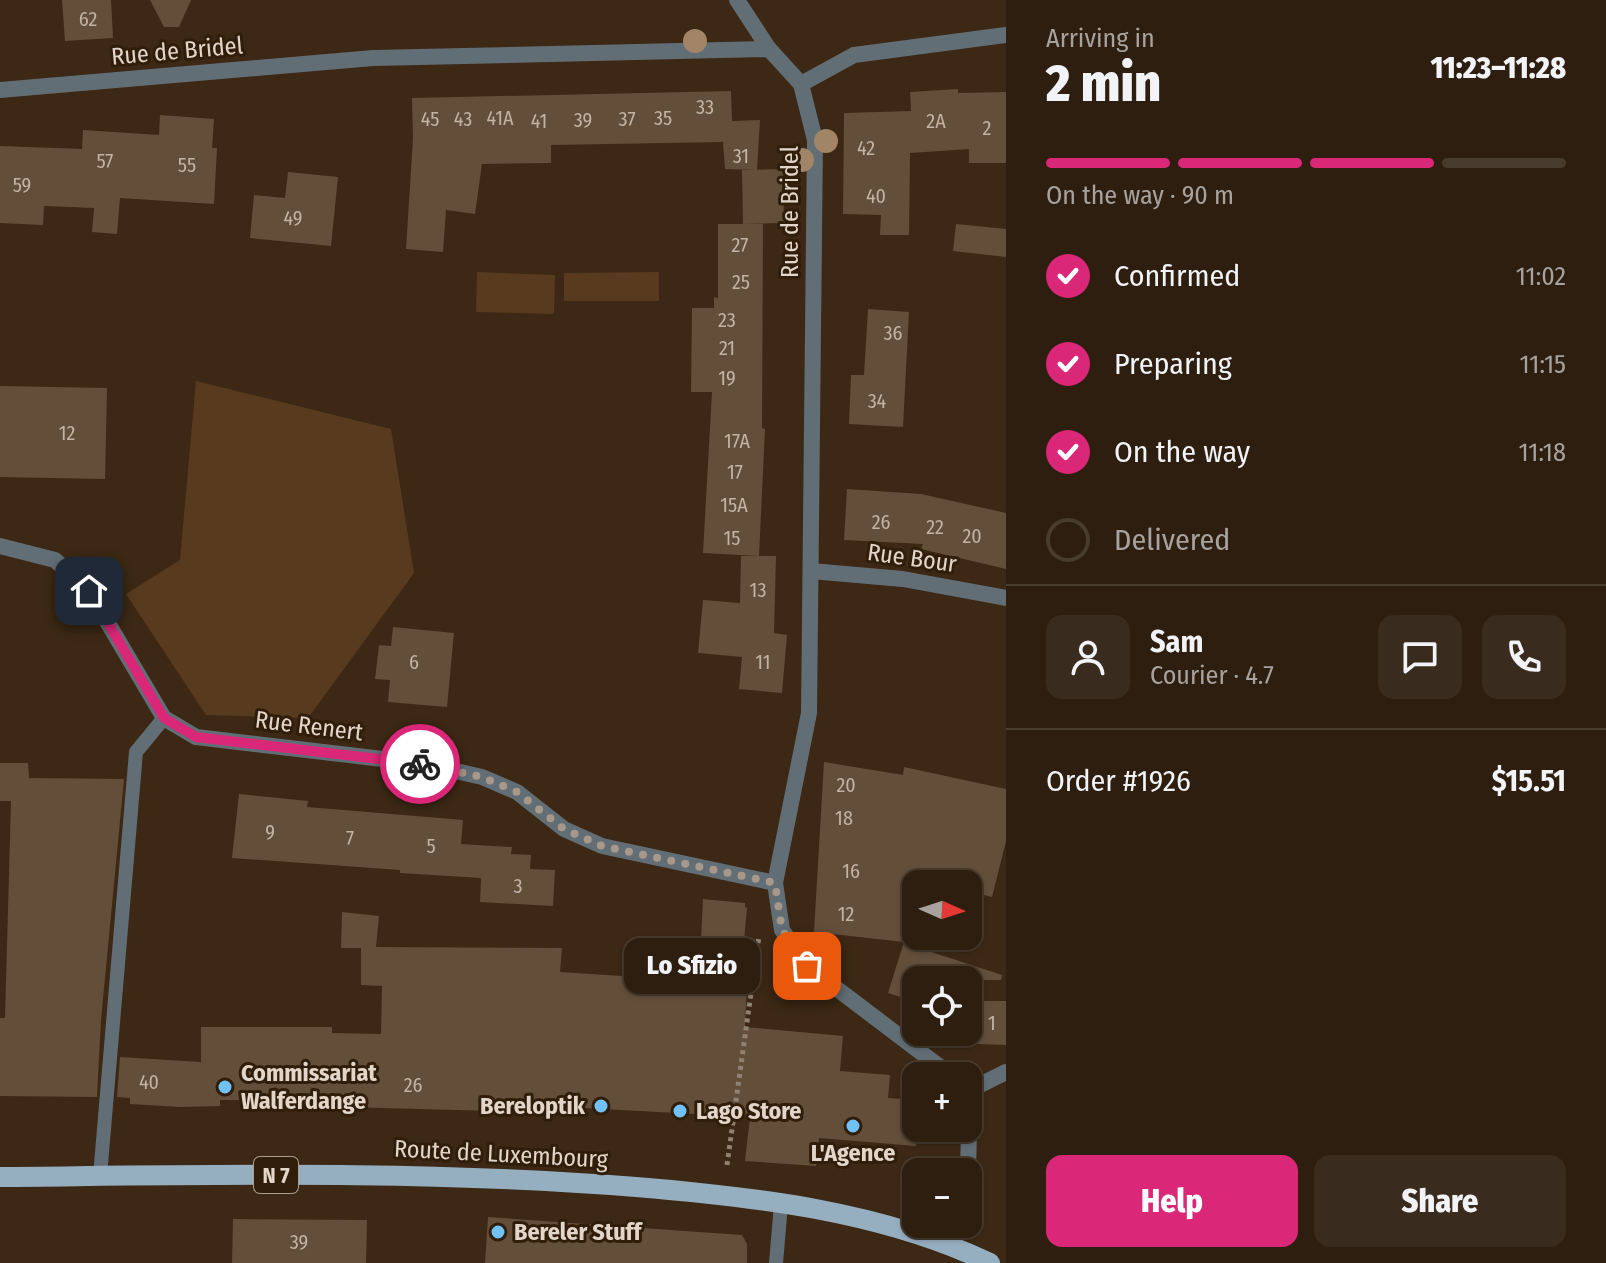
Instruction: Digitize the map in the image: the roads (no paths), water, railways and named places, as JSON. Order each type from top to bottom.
[{"type":"main road","name":"Route de Luxembourg","points":[[0,1177],[474,1176],[704,1193],[902,1225]]},
{"type":"main road","name":"Route de Luxembourg","points":[[956,1238],[990,1263]]},
{"type":"street","points":[[737,0],[769,49]]},
{"type":"street","points":[[801,84],[854,55],[1006,35]]},
{"type":"street","name":"Rue de Bridel","points":[[0,90],[373,58],[769,49],[801,84],[815,140],[809,713],[775,883],[782,930],[807,966],[934,1062]]},
{"type":"street","points":[[0,546],[55,560],[89,591],[164,718]]},
{"type":"street","name":"Rue Bour","points":[[811,571],[903,579],[1006,598]]},
{"type":"street","name":"Rue Renert","points":[[164,718],[196,737],[425,764],[482,777],[517,792],[564,829],[602,846],[775,883]]},
{"type":"street","points":[[982,1083],[1006,1072]]},
{"type":"lane","points":[[100,1176],[136,752],[164,718]]},
{"type":"lane","points":[[776,1263],[781,1204]]},
{"type":"place","name":"Lo Sfizio","points":[[807,966]]},
{"type":"place","name":"Commissariat Walferdange","points":[[225,1087]]},
{"type":"place","name":"Bereloptik","points":[[601,1106]]},
{"type":"place","name":"Lago Store","points":[[680,1111]]},
{"type":"place","name":"L'Agence","points":[[853,1126]]},
{"type":"place","name":"Bereler Stuff","points":[[498,1232]]}]
